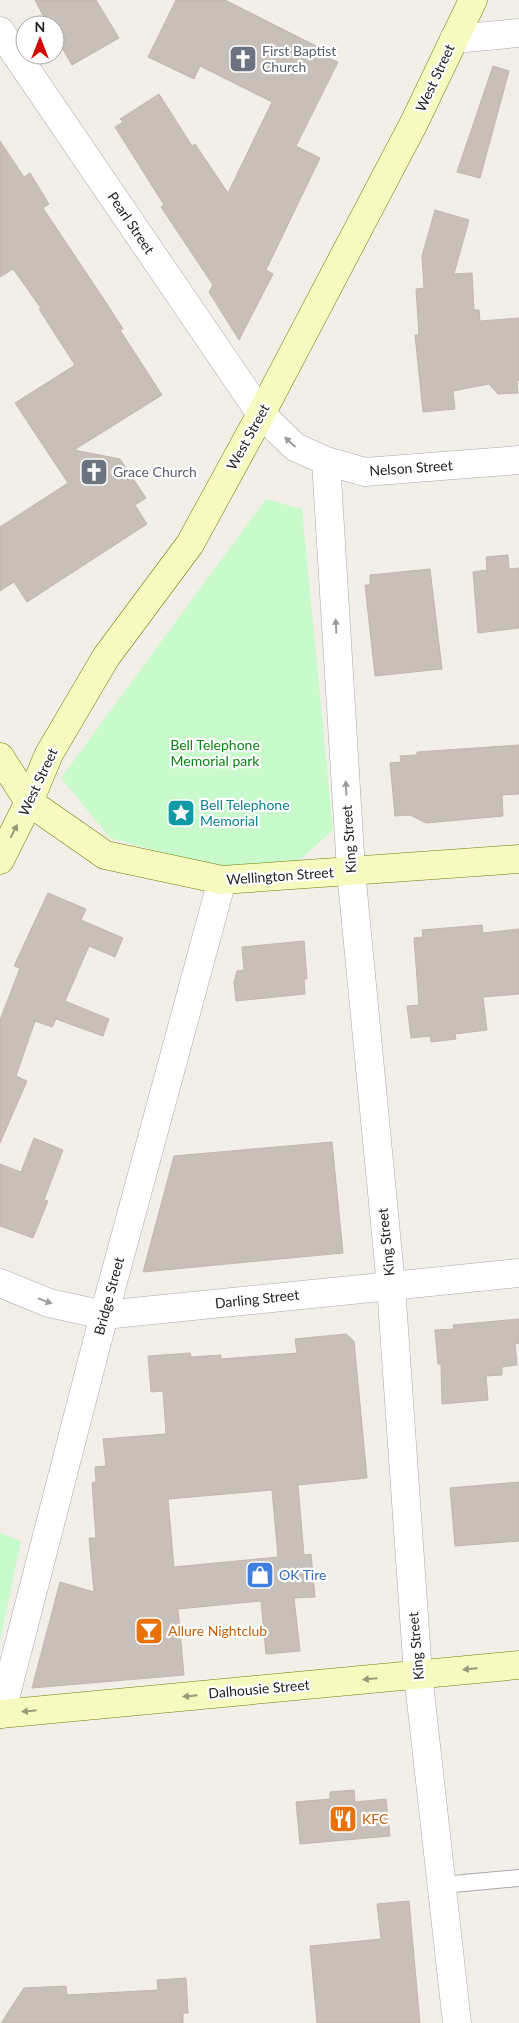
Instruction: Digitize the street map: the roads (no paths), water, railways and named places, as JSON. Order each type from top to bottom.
[{"type":"main road","name":"West Street","points":[[0,860],[29,802],[49,754],[106,657],[190,544],[261,414],[414,123],[473,0]]},
{"type":"main road","points":[[0,757],[29,802]]},
{"type":"main road","name":"Wellington Street","points":[[29,802],[105,855],[222,880],[519,858]]},
{"type":"main road","name":"Dalhousie Street","points":[[0,1714],[519,1665]]},
{"type":"street","name":"Pearl Street","points":[[0,31],[261,414]]},
{"type":"street","points":[[454,39],[519,33]]},
{"type":"street","name":"Nelson Street","points":[[261,414],[295,447],[326,461],[365,472],[519,460]]},
{"type":"street","name":"King Street","points":[[326,461],[351,871],[390,1286],[418,1674],[457,2023]]},
{"type":"street","name":"Bridge Street","points":[[0,1714],[104,1315],[222,880]]},
{"type":"street","name":"Darling Street","points":[[0,1283],[49,1304],[104,1315],[519,1273]]},
{"type":"lane","points":[[442,1885],[519,1878]]},
{"type":"place","name":"First Baptist Church","points":[[243,59]]},
{"type":"place","name":"Grace Church","points":[[94,472]]},
{"type":"place","name":"Bell Telephone Memorial","points":[[181,813]]},
{"type":"place","name":"OK Tire","points":[[260,1575]]},
{"type":"place","name":"Allure Nightclub","points":[[149,1631]]},
{"type":"place","name":"KFC","points":[[343,1819]]},
{"type":"park label","name":"Bell Telephone Memorial park","points":[[215,754]]}]
